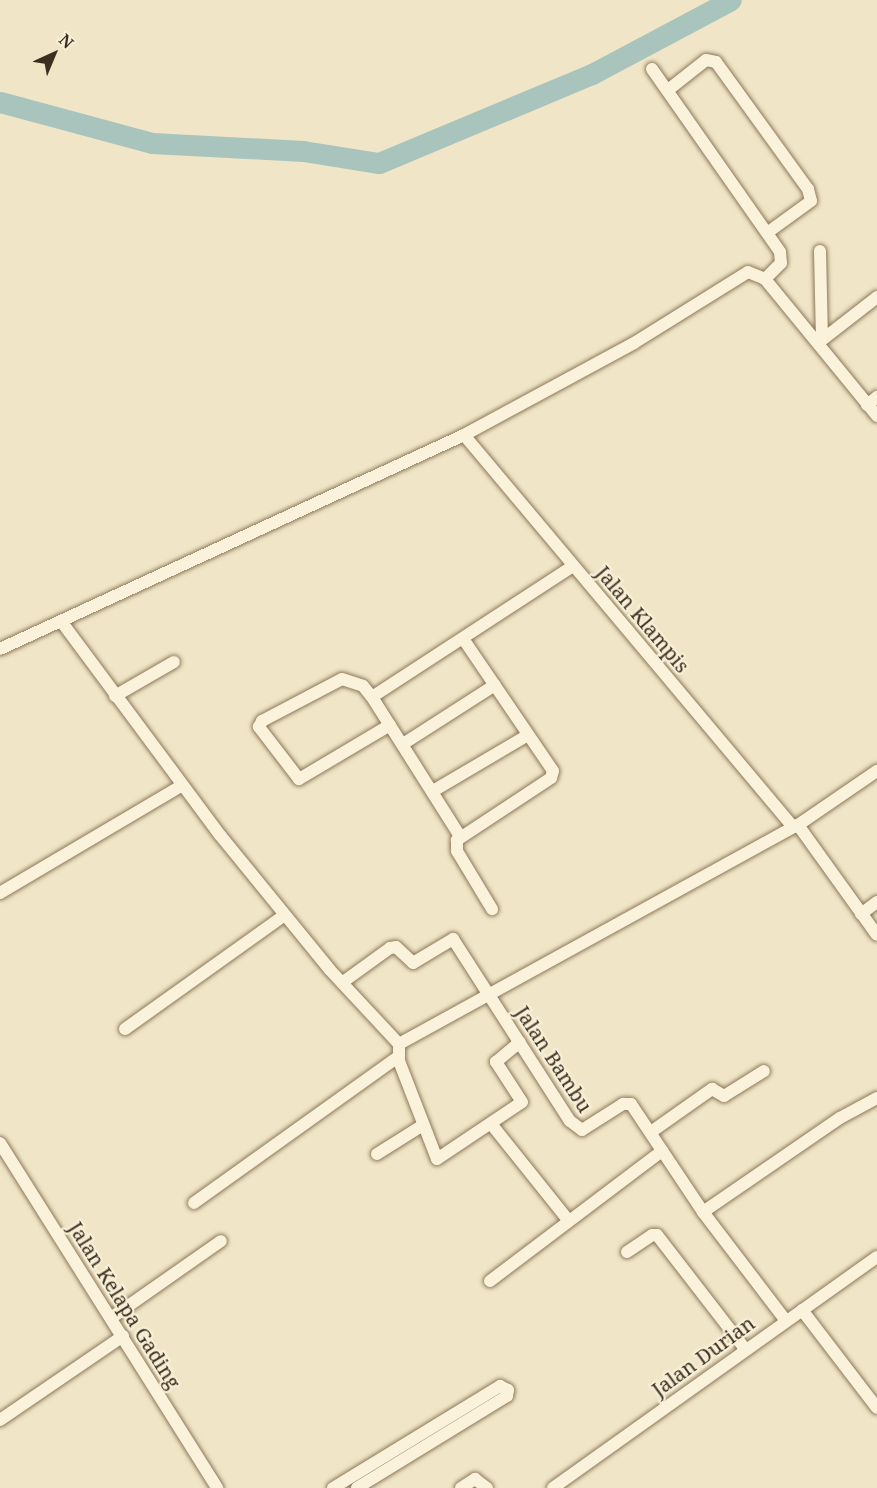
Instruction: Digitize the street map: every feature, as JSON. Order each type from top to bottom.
[{"type":"street","points":[[668,90],[706,60],[716,62],[808,189],[811,201],[767,233]]},
{"type":"street","points":[[652,69],[767,233],[782,261],[765,279]]},
{"type":"street","points":[[819,342],[820,251]]},
{"type":"street","points":[[0,649],[464,435],[624,349],[748,272],[765,279],[872,401],[877,416]]},
{"type":"street","points":[[819,342],[877,297]]},
{"type":"street","name":"Jalan Klampis","points":[[464,435],[796,826],[877,935]]},
{"type":"street","points":[[372,697],[464,640],[573,566]]},
{"type":"street","points":[[61,621],[181,786],[285,915],[399,1050],[423,1125],[437,1159],[492,1125],[522,1102],[496,1062],[520,1042]]},
{"type":"street","points":[[464,640],[553,775],[460,836],[455,843],[457,851],[492,909]]},
{"type":"street","points":[[115,696],[174,662]]},
{"type":"street","points":[[390,725],[298,779],[260,730],[262,721],[342,679],[363,686],[372,697],[403,744],[460,836]]},
{"type":"street","points":[[403,744],[495,685]]},
{"type":"street","points":[[433,791],[528,735]]},
{"type":"street","points":[[194,1203],[399,1050],[488,994],[796,826],[877,771]]},
{"type":"street","points":[[0,894],[181,786]]},
{"type":"street","points":[[861,914],[877,902]]},
{"type":"street","points":[[125,1029],[285,915]]},
{"type":"street","name":"Jalan Bambu","points":[[343,982],[390,948],[396,947],[413,963],[451,938],[578,1130],[586,1129],[627,1103],[651,1132],[703,1212],[786,1321]]},
{"type":"street","points":[[651,1132],[712,1089],[724,1096],[764,1071]]},
{"type":"street","points":[[703,1212],[840,1118],[877,1098]]},
{"type":"street","points":[[377,1154],[423,1125]]},
{"type":"street","points":[[492,1125],[568,1220]]},
{"type":"street","name":"Jalan Kelapa Gading","points":[[0,1143],[217,1488]]},
{"type":"street","points":[[490,1281],[662,1150]]},
{"type":"street","points":[[627,1252],[652,1235],[657,1235],[745,1349]]},
{"type":"street","points":[[111,1318],[221,1241]]},
{"type":"street","name":"Jalan Durian","points":[[553,1488],[877,1257]]},
{"type":"street","points":[[802,1310],[877,1408]]},
{"type":"street","points":[[0,1420],[123,1336]]},
{"type":"street","points":[[333,1488],[500,1386],[508,1390],[507,1396],[357,1488]]},
{"type":"street","points":[[461,1488],[475,1479],[487,1488]]},
{"type":"waterway","points":[[0,102],[152,143],[303,151],[379,163],[592,74],[731,0]]}]
